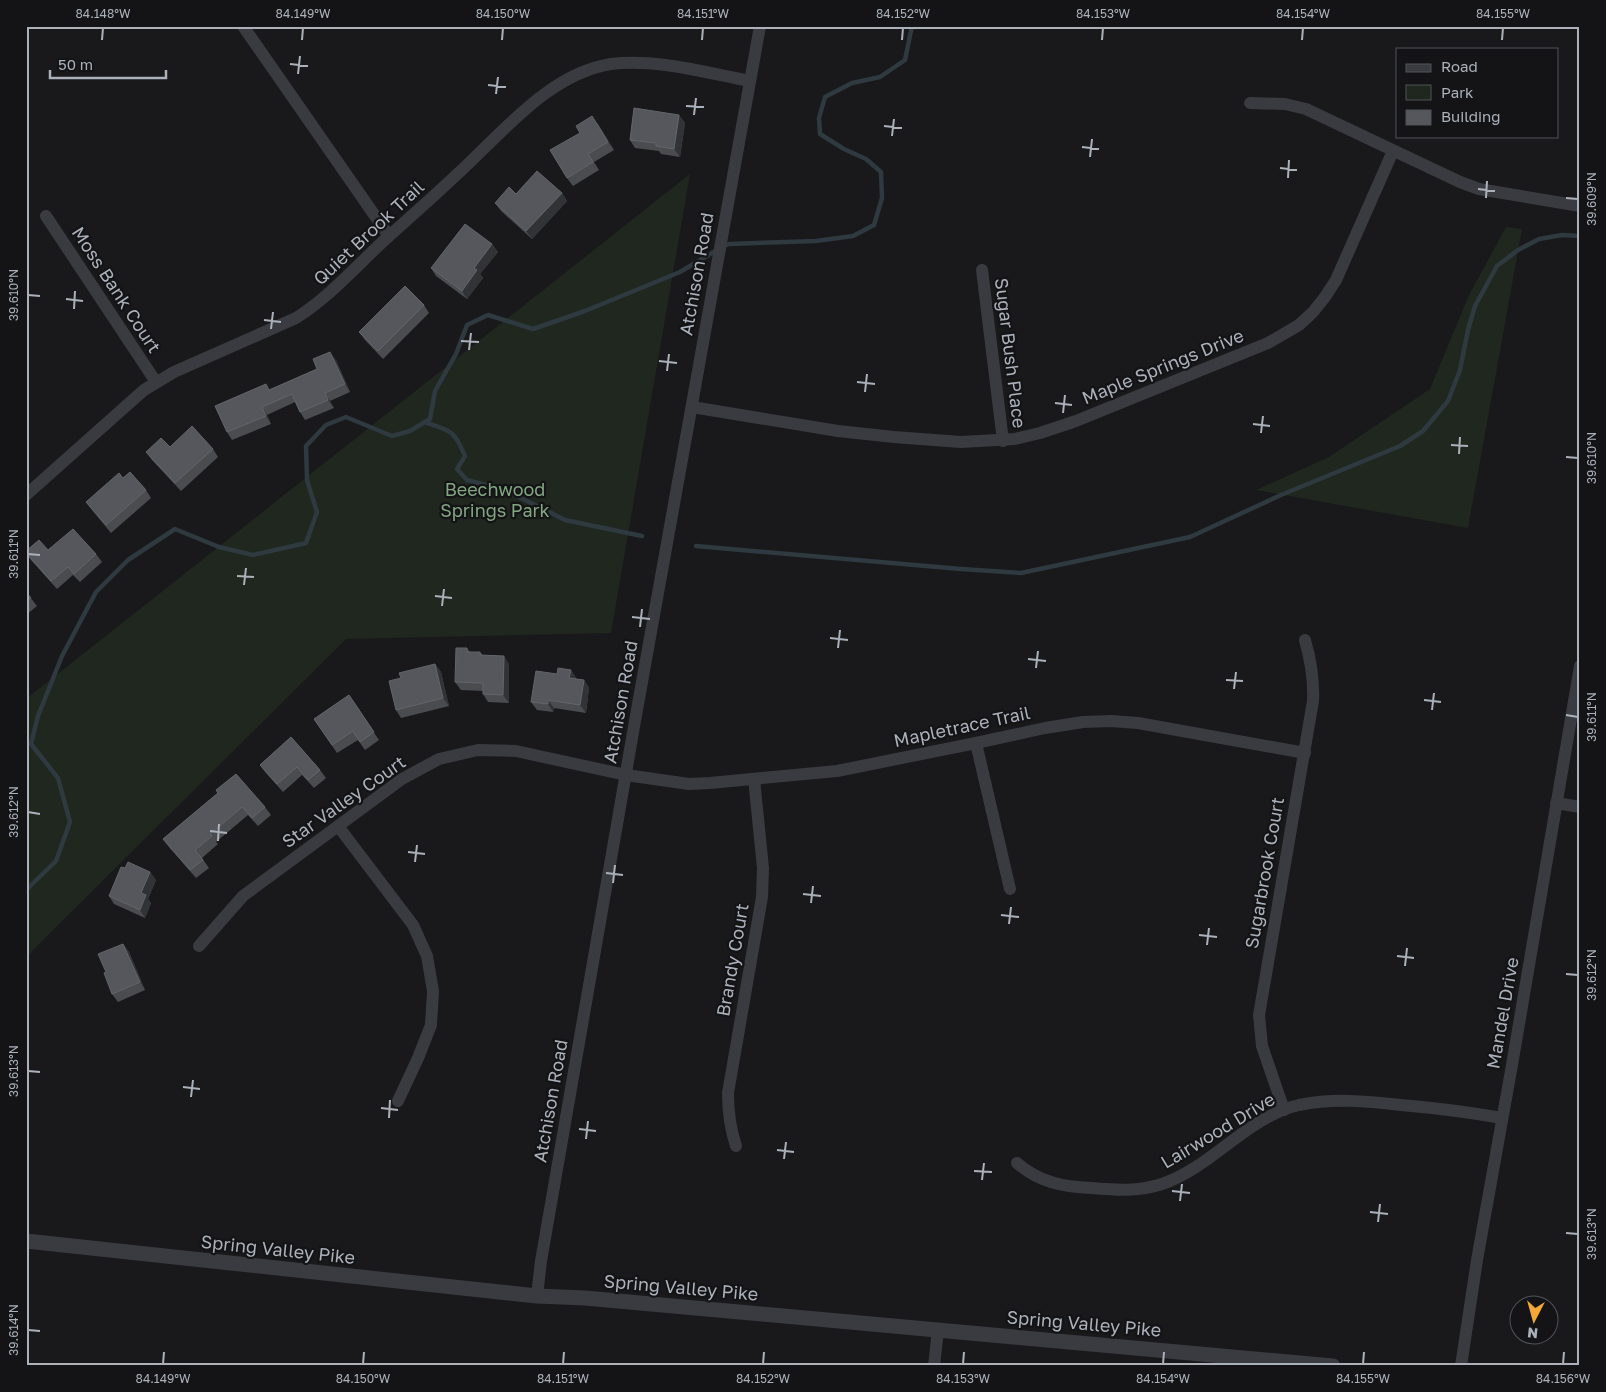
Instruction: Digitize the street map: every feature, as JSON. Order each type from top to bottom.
[{"type":"street","points":[[243,26],[389,236]]},
{"type":"street","name":"Atchison Road","points":[[537,1296],[541,1261],[626,775],[760,26]]},
{"type":"street","name":"Quiet Brook Trail","points":[[26,495],[144,390],[156,382],[174,372],[296,318],[332,292],[389,236],[421,209],[541,96],[558,84],[583,72],[630,62],[650,63],[750,81]]},
{"type":"street","points":[[1250,103],[1285,104],[1306,109],[1393,152],[1479,189],[1580,206]]},
{"type":"street","name":"Maple Springs Drive","points":[[692,408],[838,431],[961,442],[1003,440],[1040,433],[1076,421],[1268,343],[1299,325],[1326,297],[1336,280],[1393,152]]},
{"type":"street","name":"Moss Bank Court","points":[[46,216],[156,382]]},
{"type":"street","name":"Sugar Bush Place","points":[[982,270],[1003,440]]},
{"type":"street","name":"Sugarbrook Court","points":[[1284,1110],[1262,1046],[1259,1015],[1313,701],[1314,681],[1311,660],[1305,640]]},
{"type":"street","name":"Mandel Drive","points":[[1461,1366],[1477,1260],[1580,666]]},
{"type":"street","name":"Mapletrace Trail","points":[[626,775],[689,784],[837,771],[1045,728],[1110,720],[1138,723],[1305,753]]},
{"type":"street","points":[[976,743],[1010,889]]},
{"type":"street","name":"Star Valley Court","points":[[199,946],[243,896],[402,779],[439,759],[478,750],[516,751],[626,775]]},
{"type":"street","name":"Brandy Court","points":[[736,1146],[728,1112],[728,1093],[762,897],[763,868],[754,779]]},
{"type":"street","points":[[1556,803],[1580,807]]},
{"type":"street","points":[[338,826],[413,925],[427,956],[433,991],[430,1025],[418,1058],[398,1101]]},
{"type":"street","name":"Lairwood Drive","points":[[1017,1163],[1037,1177],[1057,1185],[1129,1191],[1163,1184],[1189,1171],[1265,1119],[1284,1110],[1321,1101],[1354,1100],[1453,1110],[1502,1118]]},
{"type":"street","name":"Spring Valley Pike","points":[[26,1241],[537,1296],[585,1298],[1333,1366]]},
{"type":"street","points":[[934,1366],[938,1330]]},
{"type":"green space","name":"Beechwood Springs Park","points":[[690,174],[611,633],[346,639],[26,957],[26,699]]},
{"type":"green space","points":[[1506,227],[1522,229],[1468,528],[1256,490],[1329,457],[1430,389],[1469,295]]},
{"type":"building","points":[[634,108],[679,115],[674,149],[656,146],[656,143],[630,140]]},
{"type":"building","points":[[592,116],[608,142],[588,154],[593,162],[567,178],[550,150],[580,133],[576,126]]},
{"type":"building","points":[[537,171],[562,193],[526,231],[495,203],[509,187],[516,194]]},
{"type":"building","points":[[465,224],[492,244],[474,268],[477,270],[462,291],[431,268]]},
{"type":"building","points":[[405,286],[424,305],[378,351],[359,332]]},
{"type":"building","points":[[330,352],[345,384],[325,393],[328,400],[300,412],[292,394],[262,407],[266,416],[227,432],[215,406],[266,384],[269,390],[317,369],[313,359]]},
{"type":"building","points":[[192,426],[213,449],[175,483],[146,452],[161,438],[170,447]]},
{"type":"building","points":[[130,472],[146,490],[106,525],[86,502],[119,473],[123,478]]},
{"type":"building","points":[[73,529],[96,554],[74,574],[68,567],[51,581],[26,551],[39,540],[48,550]]},
{"type":"building","points":[[26,592],[31,598],[26,602]]},
{"type":"building","points":[[456,648],[467,648],[467,652],[480,652],[480,655],[504,656],[503,695],[483,694],[483,683],[455,682]]},
{"type":"building","points":[[435,664],[443,698],[396,710],[389,681],[401,678],[399,673]]},
{"type":"building","points":[[558,668],[571,670],[569,678],[584,680],[580,705],[548,700],[548,704],[531,702],[536,671],[557,674]]},
{"type":"building","points":[[349,695],[374,732],[360,742],[353,731],[332,745],[314,719]]},
{"type":"building","points":[[291,737],[320,770],[308,780],[297,767],[277,784],[260,765]]},
{"type":"building","points":[[236,774],[265,807],[252,818],[242,807],[210,834],[212,836],[195,850],[203,860],[190,870],[163,839],[218,793],[216,790]]},
{"type":"building","points":[[128,862],[150,872],[141,893],[146,895],[140,910],[109,896],[121,867],[125,868]]},
{"type":"building","points":[[123,944],[140,982],[112,994],[104,973],[106,972],[98,954]]},
{"type":"waterway","points":[[724,246],[729,244],[816,241],[853,236],[874,225],[882,198],[881,172],[866,159],[844,149],[820,134],[819,118],[825,97],[852,83],[880,77],[905,60],[912,26]]},
{"type":"waterway","points":[[696,546],[1021,573],[1190,537],[1281,495],[1400,446],[1423,431],[1448,401],[1460,370],[1475,306],[1497,266],[1518,250],[1539,239],[1562,235],[1580,236]]},
{"type":"waterway","points":[[26,890],[56,861],[70,822],[58,778],[31,744],[38,716],[62,656],[96,592],[128,560],[175,529],[219,547],[253,555],[306,543],[317,512],[307,480],[306,446],[326,425],[346,417],[392,436],[410,431],[430,419],[435,391],[456,354],[467,325],[488,315],[533,329],[585,311],[680,272],[717,250]]},
{"type":"waterway","points":[[424,422],[450,432],[458,441],[465,456],[457,469],[467,480],[505,490],[565,520],[642,536]]}]
